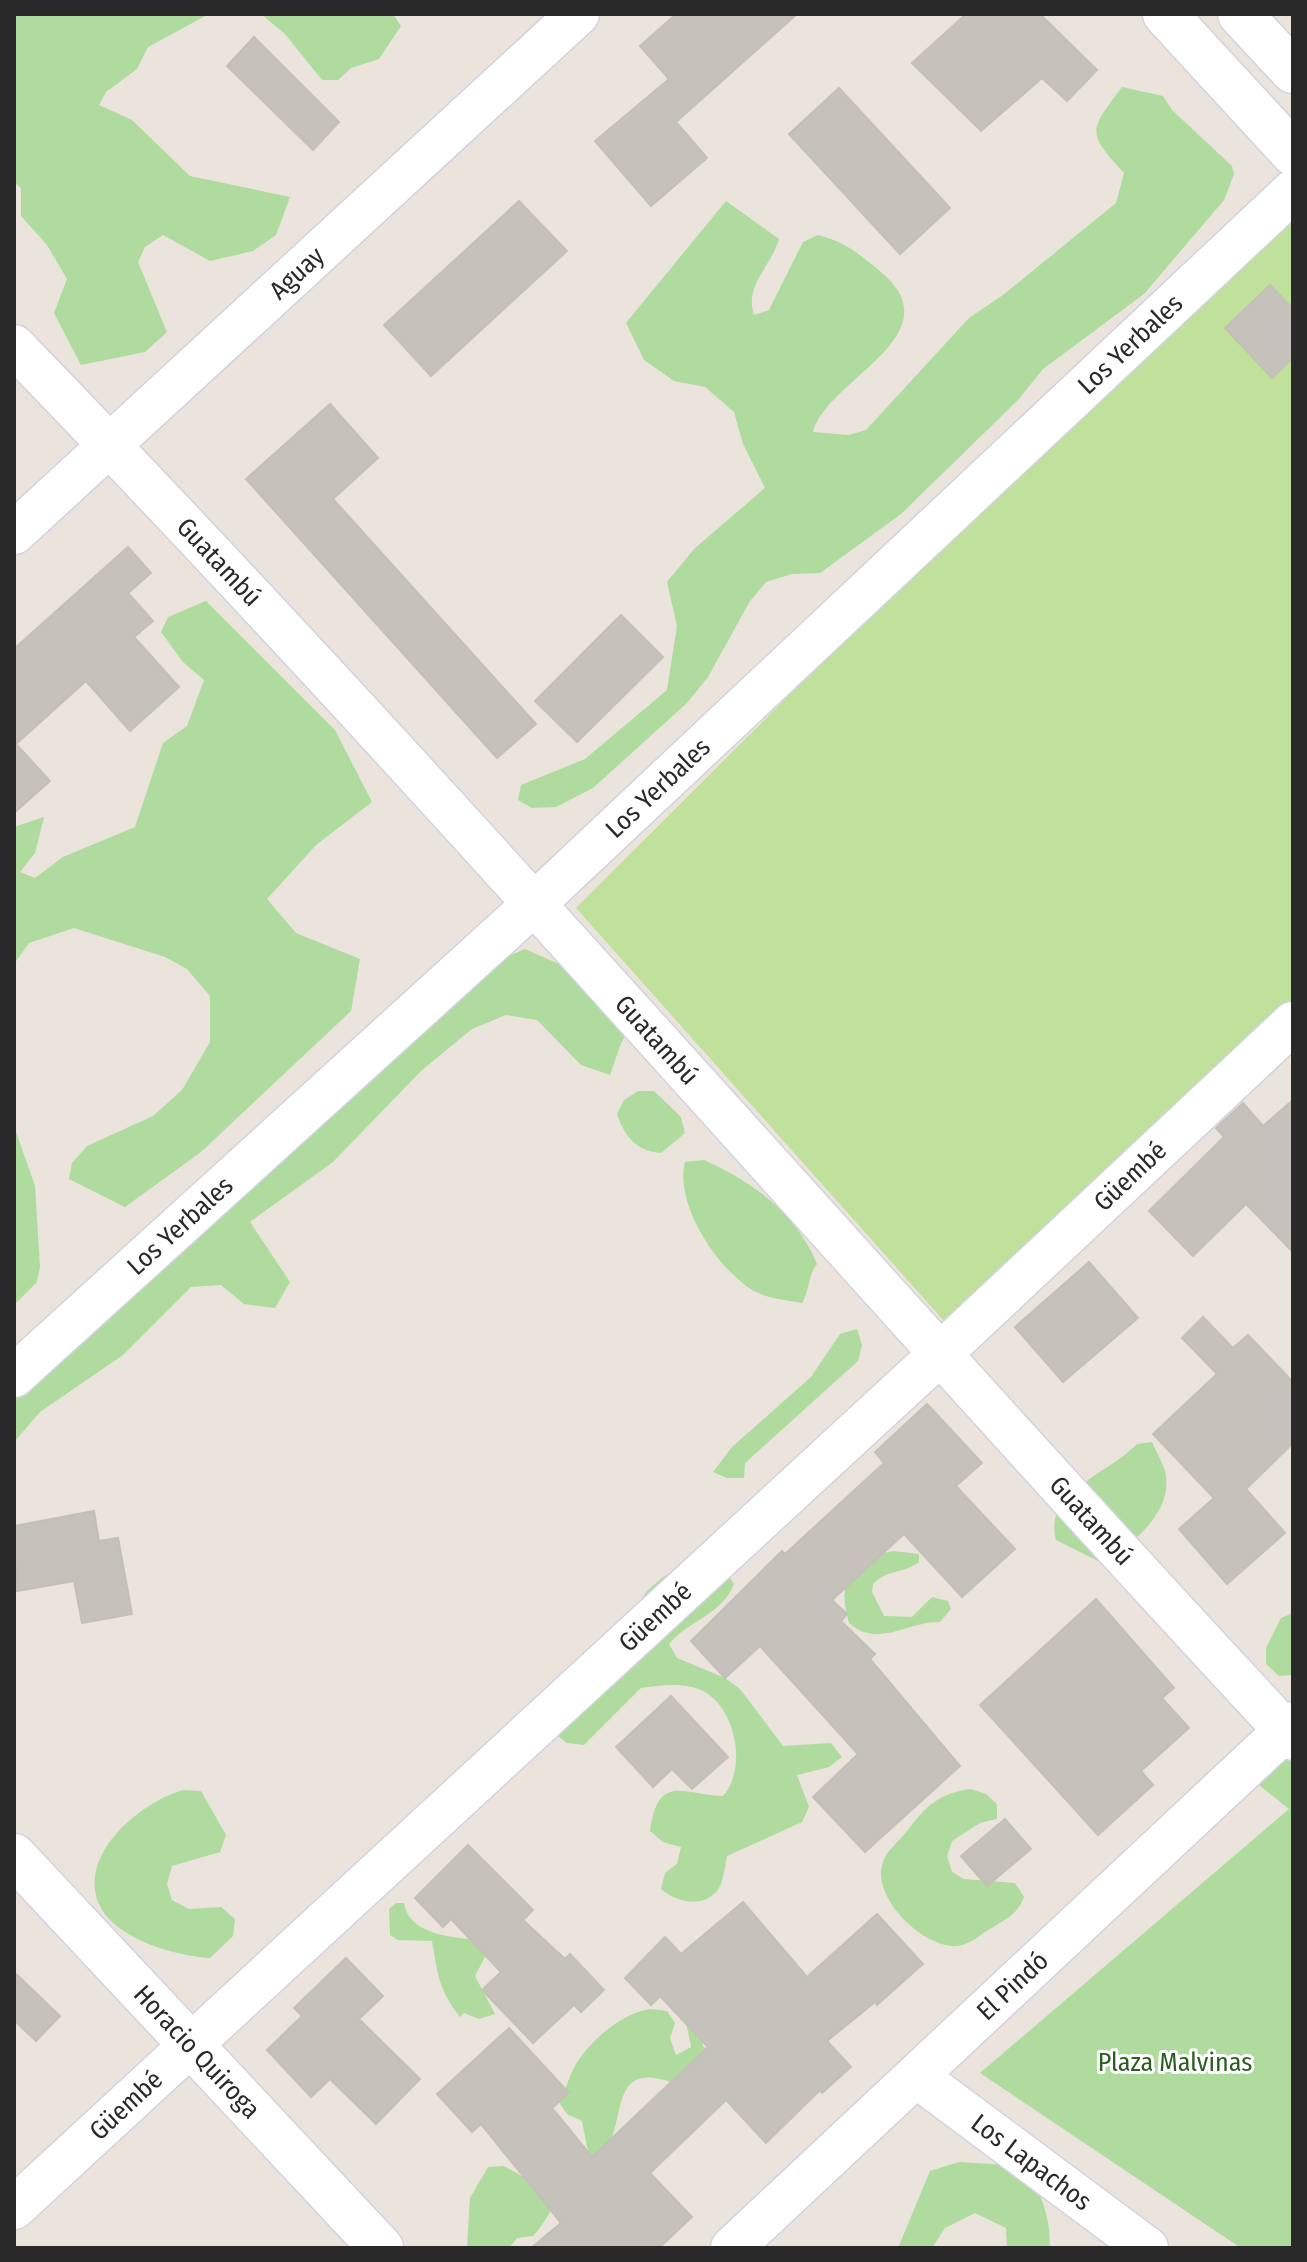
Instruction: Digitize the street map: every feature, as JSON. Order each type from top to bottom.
[{"type":"main road","points":[[1165,14],[1293,153]]},
{"type":"main road","points":[[1240,14],[1293,71]]},
{"type":"main road","name":"Horacio Quiroga","points":[[14,1856],[381,2248]]},
{"type":"street","name":"Aguay","points":[[14,533],[578,14]]},
{"type":"street","name":"Los Yerbales","points":[[14,1376],[535,903],[1293,191]]},
{"type":"street","name":"Guatambú","points":[[14,346],[109,444],[535,903],[940,1354],[1290,1731]]},
{"type":"street","name":"Güembé","points":[[14,2208],[940,1354],[1293,1023]]},
{"type":"street","name":"El Pindó","points":[[732,2248],[1290,1731]]},
{"type":"street","name":"Los Lapachos","points":[[916,2076],[1147,2248]]},
{"type":"green space","points":[[14,14],[209,14],[148,47],[137,69],[106,92],[99,105],[132,120],[190,176],[290,197],[276,235],[253,251],[210,261],[163,235],[145,247],[138,262],[167,332],[145,352],[81,365],[54,313],[67,279],[47,245],[21,216],[21,188],[14,182]]},
{"type":"green space","points":[[261,14],[393,14],[401,26],[379,59],[351,68],[338,80],[322,80],[285,34]]},
{"type":"green space","points":[[1122,87],[1163,96],[1172,110],[1232,166],[1234,174],[1224,200],[1144,294],[1043,369],[1018,400],[901,514],[820,573],[792,574],[766,582],[750,601],[708,677],[687,703],[593,788],[556,807],[532,808],[518,800],[521,785],[585,759],[667,690],[677,626],[667,582],[694,549],[765,488],[743,444],[734,412],[705,387],[674,381],[644,360],[626,323],[726,201],[779,239],[755,285],[754,315],[769,310],[803,242],[818,235],[837,241],[859,254],[881,272],[900,295],[904,316],[896,336],[823,412],[813,432],[849,435],[866,430],[969,318],[1003,295],[1116,203],[1124,173],[1103,148],[1096,131],[1103,113]]},
{"type":"green space","points":[[1293,192],[1293,1008],[945,1322],[576,908]]},
{"type":"green space","points":[[206,601],[335,730],[372,802],[316,845],[267,899],[296,933],[360,959],[351,1011],[201,1152],[125,1207],[69,1179],[72,1163],[87,1146],[153,1116],[182,1090],[210,1042],[210,996],[187,969],[165,957],[74,928],[29,943],[14,964],[14,827],[44,817],[35,853],[20,872],[35,878],[63,857],[135,827],[163,743],[187,726],[204,680],[183,662],[161,632],[168,617]]},
{"type":"green space","points":[[525,949],[584,975],[636,1017],[621,1043],[610,1075],[581,1065],[537,1020],[506,1015],[472,1029],[421,1071],[333,1162],[250,1222],[290,1282],[275,1308],[244,1304],[221,1285],[191,1287],[123,1355],[40,1412],[14,1442],[14,1380],[495,962]]},
{"type":"green space","points":[[638,1091],[654,1091],[681,1117],[685,1133],[661,1153],[638,1146],[624,1130],[617,1114],[624,1100]]},
{"type":"green space","points":[[14,1126],[35,1186],[40,1267],[37,1282],[14,1305]]},
{"type":"green space","points":[[704,1160],[756,1189],[797,1229],[817,1264],[802,1303],[772,1298],[754,1291],[726,1268],[713,1252],[693,1216],[683,1179],[685,1162]]},
{"type":"green space","points":[[857,1329],[862,1345],[858,1361],[745,1463],[744,1478],[727,1478],[713,1472],[732,1447],[811,1377],[840,1334]]},
{"type":"green space","points":[[1152,1442],[1165,1471],[1166,1486],[1163,1500],[1148,1526],[1102,1563],[1056,1540],[1055,1523],[1059,1509],[1069,1496],[1137,1444]]},
{"type":"green space","points":[[893,1551],[919,1554],[919,1562],[884,1576],[873,1584],[872,1592],[884,1616],[912,1617],[932,1597],[948,1601],[951,1609],[940,1622],[871,1634],[849,1623],[846,1584],[857,1566]]},
{"type":"green space","points":[[692,1562],[724,1569],[734,1584],[722,1603],[669,1644],[677,1658],[725,1678],[740,1689],[783,1746],[831,1743],[842,1757],[829,1767],[797,1775],[809,1807],[802,1822],[727,1856],[719,1888],[706,1899],[690,1902],[661,1889],[665,1873],[677,1864],[681,1847],[663,1842],[650,1831],[659,1800],[666,1794],[685,1791],[723,1796],[735,1771],[736,1756],[731,1725],[724,1711],[703,1691],[689,1686],[664,1685],[641,1688],[584,1745],[567,1743],[554,1733],[647,1591],[663,1577]]},
{"type":"green space","points":[[1293,1613],[1293,1675],[1279,1676],[1266,1664],[1266,1648],[1281,1618]]},
{"type":"green space","name":"Plaza Malvinas","points":[[1293,1729],[1293,2248],[1241,2248],[980,2073],[1289,1809],[1259,1785],[1262,1754]]},
{"type":"green space","points":[[971,1789],[986,1794],[997,1804],[997,1819],[980,1823],[952,1841],[947,1856],[952,1872],[964,1879],[1015,1883],[1024,1897],[1010,1916],[971,1941],[958,1946],[945,1945],[917,1931],[893,1906],[881,1878],[882,1865],[889,1851],[927,1808],[942,1797]]},
{"type":"green space","points":[[183,1790],[201,1791],[226,1835],[220,1852],[172,1866],[167,1884],[172,1900],[189,1909],[221,1907],[235,1919],[233,1936],[210,1958],[165,1950],[134,1937],[109,1919],[101,1908],[95,1888],[97,1869],[104,1851],[116,1834],[149,1806]]},
{"type":"green space","points":[[396,1903],[404,1903],[414,1922],[423,1928],[477,1940],[486,1955],[475,1976],[495,2014],[479,2019],[464,2013],[460,2017],[443,1989],[432,1941],[398,1940],[390,1935],[389,1909]]},
{"type":"green space","points":[[650,2009],[667,2011],[675,2023],[670,2038],[676,2055],[691,2047],[685,2017],[702,2029],[703,2046],[715,2057],[679,2085],[656,2078],[640,2078],[630,2084],[605,2152],[561,2196],[533,2236],[517,2238],[509,2248],[467,2248],[470,2198],[488,2167],[504,2166],[536,2184],[584,2167],[588,2152],[582,2121],[567,2114],[558,2101],[581,2056],[598,2038],[617,2022]]},
{"type":"green space","points":[[959,2162],[1023,2166],[1044,2205],[1050,2248],[1007,2248],[1006,2228],[975,2213],[945,2228],[932,2248],[898,2248],[930,2171]]},
{"type":"building","points":[[676,14],[797,14],[676,122],[707,158],[651,206],[595,141],[669,79],[640,46]]},
{"type":"building","points":[[966,14],[1040,14],[1097,70],[1067,101],[1042,78],[981,131],[912,63]]},
{"type":"building","points":[[254,37],[339,122],[313,150],[227,66]]},
{"type":"building","points":[[839,88],[950,208],[900,254],[789,134]]},
{"type":"building","points":[[519,201],[567,251],[431,376],[384,325]]},
{"type":"building","points":[[1270,285],[1293,309],[1293,358],[1272,378],[1225,328]]},
{"type":"building","points":[[330,404],[378,458],[333,499],[536,724],[497,758],[246,479]]},
{"type":"building","points":[[128,547],[151,573],[128,593],[153,621],[134,637],[179,687],[130,731],[86,681],[16,744],[50,781],[14,813],[14,649]]},
{"type":"building","points":[[621,615],[663,657],[577,742],[535,701]]},
{"type":"building","points":[[1293,1100],[1293,1252],[1246,1204],[1193,1256],[1149,1211],[1224,1137],[1216,1128],[1243,1103],[1263,1126]]},
{"type":"building","points":[[1089,1262],[1138,1318],[1063,1382],[1015,1327]]},
{"type":"building","points":[[1203,1317],[1233,1348],[1248,1335],[1293,1382],[1293,1443],[1246,1489],[1285,1533],[1227,1584],[1179,1529],[1214,1498],[1153,1434],[1217,1374],[1182,1338]]},
{"type":"building","points":[[927,1404],[982,1463],[956,1486],[1015,1549],[962,1597],[904,1534],[832,1600],[847,1614],[841,1621],[875,1654],[870,1659],[960,1766],[865,1852],[813,1797],[858,1754],[760,1646],[725,1678],[691,1641],[782,1551],[785,1554],[884,1463],[875,1452]]},
{"type":"building","points":[[94,1511],[99,1541],[118,1538],[132,1614],[82,1623],[74,1581],[17,1591],[14,1526]]},
{"type":"building","points":[[1096,1599],[1174,1688],[1162,1698],[1189,1728],[1141,1771],[1153,1785],[1098,1835],[980,1705]]},
{"type":"building","points":[[671,1696],[728,1757],[692,1789],[672,1769],[653,1787],[616,1747]]},
{"type":"building","points":[[1005,1819],[1031,1849],[987,1886],[961,1856]]},
{"type":"building","points":[[468,1845],[533,1910],[523,1920],[565,1959],[570,1954],[604,1990],[581,2012],[574,2005],[533,2043],[482,1990],[501,1972],[451,1919],[443,1927],[415,1898]]},
{"type":"building","points":[[743,1902],[807,1977],[877,1914],[923,1964],[877,2005],[875,2002],[827,2041],[851,2067],[822,2093],[820,2090],[766,2143],[726,2100],[650,2173],[692,2217],[659,2248],[531,2248],[561,2223],[481,2124],[472,2132],[437,2094],[509,2028],[569,2093],[552,2108],[592,2157],[708,2047],[660,1996],[651,2005],[625,1978],[665,1937],[681,1954]]},
{"type":"building","points":[[346,1958],[383,1996],[359,2019],[420,2079],[376,2124],[330,2079],[311,2097],[267,2050],[302,2016],[294,2008]]},
{"type":"building","points":[[14,1972],[60,2016],[36,2041],[14,2020]]}]
